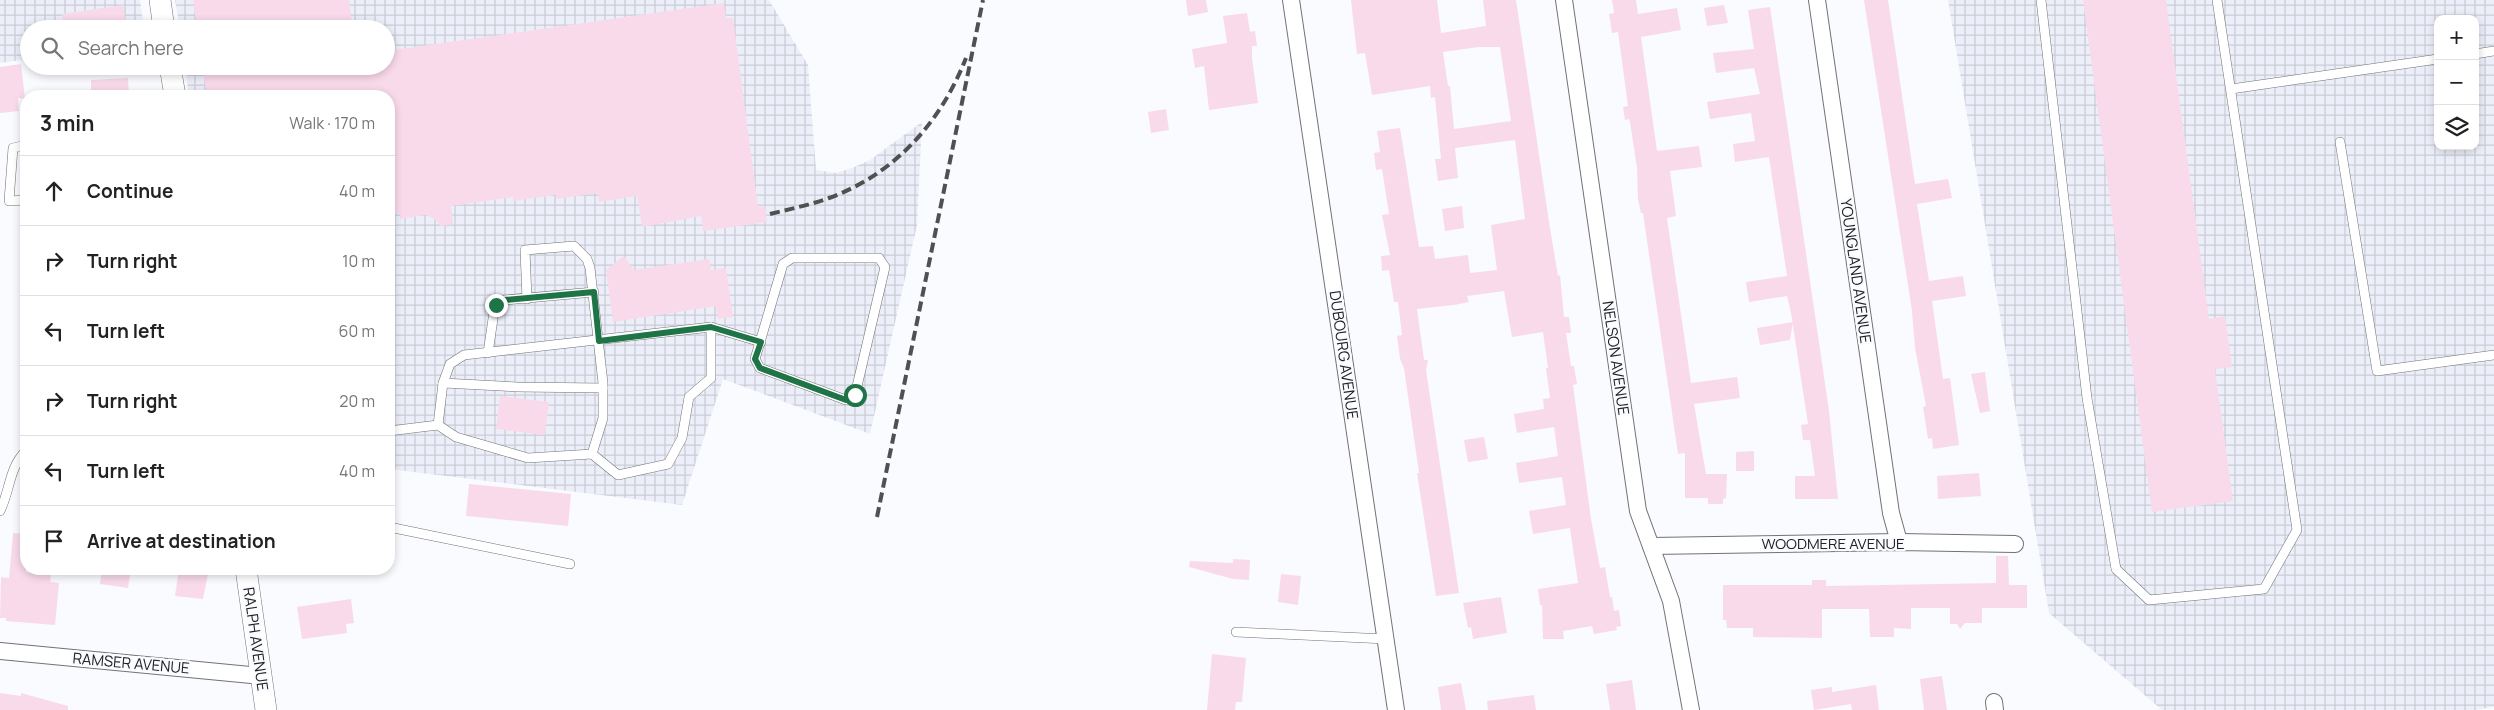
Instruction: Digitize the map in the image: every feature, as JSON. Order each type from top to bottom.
[{"type":"street","points":[[160,0],[163,20]]},
{"type":"street","name":"DUBOURG AVENUE","points":[[1291,0],[1396,710]]},
{"type":"street","name":"NELSON AVENUE","points":[[1564,0],[1638,511],[1671,601],[1691,710]]},
{"type":"street","name":"YOUNGLAND AVENUE","points":[[1818,0],[1891,514],[1898,542]]},
{"type":"street","points":[[172,75],[174,90]]},
{"type":"street","name":"WOODMERE AVENUE","points":[[1651,546],[1898,542],[2015,544]]},
{"type":"street","name":"RALPH AVENUE","points":[[247,575],[266,710]]},
{"type":"street","name":"RAMSER AVENUE","points":[[0,651],[262,676]]},
{"type":"lane","points":[[2041,0],[2087,398],[2116,569],[2149,600],[2264,589],[2297,530],[2217,0]]},
{"type":"lane","points":[[2479,53],[2494,51]]},
{"type":"lane","points":[[2231,89],[2434,60]]},
{"type":"lane","points":[[2340,142],[2377,371],[2494,354]]},
{"type":"lane","points":[[20,146],[13,148],[9,201],[20,200]]},
{"type":"lane","points":[[526,299],[525,250],[574,246],[587,259],[594,292],[603,388],[603,418],[592,454]]},
{"type":"lane","points":[[792,258],[879,258],[884,267],[855,395],[846,400],[760,368],[755,359],[761,342],[783,264],[792,258]]},
{"type":"lane","points":[[488,353],[496,305],[504,300],[594,292]]},
{"type":"lane","points":[[395,430],[438,425],[456,437],[528,458],[592,454],[618,475],[668,464],[682,438],[689,397],[711,378],[711,327]]},
{"type":"lane","points":[[438,425],[443,384],[450,364],[456,358],[711,327],[761,342]]},
{"type":"lane","points":[[443,384],[603,388]]},
{"type":"lane","points":[[0,511],[6,500],[13,470],[20,460]]},
{"type":"lane","points":[[395,528],[570,564]]},
{"type":"lane","points":[[1236,632],[1386,639]]},
{"type":"shaded area","points":[[0,0],[140,0],[143,20],[20,20],[20,60],[0,63]]},
{"type":"shaded area","points":[[175,0],[769,0],[808,65],[816,170],[836,173],[870,160],[922,122],[917,225],[870,434],[723,379],[682,505],[395,470],[395,90],[188,90],[186,75],[395,75],[395,20],[178,20]]},
{"type":"shaded area","points":[[1948,0],[2494,0],[2494,707],[2475,710],[2162,710],[2049,613]]},
{"type":"building","points":[[193,0],[349,0],[352,20],[196,20]]},
{"type":"building","points":[[1186,0],[1206,0],[1208,12],[1188,16]]},
{"type":"building","points":[[1351,0],[1437,0],[1441,33],[1486,26],[1483,0],[1516,0],[1549,222],[1558,276],[1560,275],[1564,317],[1569,317],[1571,333],[1566,333],[1571,366],[1574,366],[1577,384],[1573,385],[1591,519],[1600,568],[1605,567],[1614,611],[1619,610],[1621,626],[1616,627],[1617,630],[1594,634],[1592,626],[1563,631],[1564,639],[1543,639],[1542,605],[1540,605],[1538,589],[1578,583],[1570,528],[1533,534],[1529,511],[1566,505],[1562,477],[1519,483],[1516,463],[1558,456],[1554,427],[1517,433],[1514,414],[1544,409],[1543,399],[1550,398],[1546,368],[1548,368],[1543,332],[1512,337],[1504,291],[1467,296],[1469,302],[1417,309],[1424,360],[1428,360],[1426,370],[1459,593],[1436,596],[1417,473],[1419,473],[1404,368],[1400,359],[1397,336],[1402,335],[1398,302],[1394,302],[1389,270],[1382,271],[1381,256],[1390,255],[1382,215],[1389,214],[1382,169],[1376,170],[1374,153],[1380,152],[1377,131],[1400,128],[1419,247],[1433,246],[1435,259],[1468,255],[1470,273],[1497,270],[1491,225],[1525,219],[1515,140],[1455,148],[1458,178],[1438,181],[1435,159],[1441,159],[1435,97],[1431,98],[1430,86],[1372,95],[1365,53],[1357,54]],"holes":[[[1479,47],[1500,47],[1511,121],[1454,129],[1450,86],[1448,86],[1443,52]]]},
{"type":"building","points":[[1612,0],[1636,0],[1638,14],[1677,8],[1681,30],[1641,37],[1657,151],[1699,146],[1702,167],[1670,171],[1676,216],[1667,218],[1691,383],[1737,377],[1740,398],[1694,404],[1706,474],[1727,474],[1726,498],[1723,499],[1723,504],[1708,504],[1708,498],[1685,498],[1685,453],[1678,454],[1643,213],[1641,213],[1638,199],[1637,168],[1630,122],[1629,119],[1625,120],[1623,107],[1628,106],[1618,32],[1612,33],[1609,14],[1614,13]]},
{"type":"building","points":[[1864,0],[1888,0],[1915,184],[1948,179],[1952,198],[1917,204],[1929,281],[1963,276],[1966,296],[1932,301],[1943,379],[1950,378],[1959,445],[1933,449],[1932,438],[1928,439],[1923,407],[1926,406],[1915,348],[1912,311]]},
{"type":"building","points":[[2083,0],[2166,0],[2209,319],[2225,316],[2232,367],[2215,369],[2233,501],[2152,512]]},
{"type":"building","points":[[724,3],[726,18],[733,18],[758,207],[765,206],[767,222],[703,231],[701,216],[642,227],[637,196],[599,202],[598,193],[557,199],[556,195],[513,201],[513,197],[451,206],[453,224],[441,226],[436,220],[426,215],[400,219],[400,213],[395,214],[395,90],[206,90],[204,75],[395,75],[395,50]]},
{"type":"building","points":[[123,5],[126,20],[63,20],[62,14]]},
{"type":"building","points":[[1724,5],[1728,23],[1707,26],[1704,8]]},
{"type":"building","points":[[1770,7],[1829,411],[1838,499],[1795,499],[1795,476],[1815,476],[1810,440],[1803,440],[1801,425],[1808,424],[1791,313],[1787,296],[1749,302],[1746,282],[1787,276],[1769,157],[1735,162],[1733,144],[1755,141],[1751,113],[1710,119],[1707,102],[1760,94],[1754,68],[1716,73],[1713,53],[1754,49],[1748,10]]},
{"type":"building","points":[[1247,13],[1250,32],[1255,31],[1257,46],[1252,46],[1252,58],[1258,103],[1209,110],[1204,66],[1195,68],[1192,49],[1227,43],[1223,16]]},
{"type":"building","points":[[20,64],[20,75],[22,75],[24,90],[20,90],[20,98],[18,98],[19,111],[0,113],[0,67]]},
{"type":"building","points":[[128,78],[129,90],[91,90],[91,80]]},
{"type":"building","points":[[1166,109],[1169,130],[1151,133],[1148,112]]},
{"type":"building","points":[[1462,206],[1464,228],[1445,231],[1442,209]]},
{"type":"building","points":[[624,256],[634,270],[709,259],[711,270],[726,268],[733,317],[718,319],[716,306],[613,322],[606,270]]},
{"type":"building","points":[[1793,322],[1790,340],[1760,345],[1757,328]]},
{"type":"building","points":[[1985,372],[1990,411],[1980,413],[1971,374]]},
{"type":"building","points":[[500,396],[549,402],[545,435],[496,429]]},
{"type":"building","points":[[1484,437],[1488,459],[1468,462],[1464,440]]},
{"type":"building","points":[[1754,451],[1754,471],[1736,471],[1736,452]]},
{"type":"building","points":[[1979,473],[1981,496],[1938,499],[1937,476]]},
{"type":"building","points":[[469,484],[571,494],[568,526],[466,516]]},
{"type":"building","points":[[13,533],[20,534],[20,575],[51,575],[50,582],[59,583],[55,625],[6,621],[6,618],[0,618],[1,577],[9,578]]},
{"type":"building","points":[[1996,556],[2008,556],[2009,585],[2027,585],[2027,608],[1982,608],[1982,623],[1965,623],[1960,629],[1957,624],[1950,624],[1950,608],[1911,608],[1911,629],[1894,628],[1894,637],[1870,637],[1869,609],[1822,609],[1822,638],[1753,637],[1753,628],[1727,628],[1726,620],[1723,620],[1723,585],[1812,585],[1812,580],[1826,580],[1826,586],[1996,583]]},
{"type":"building","points":[[1233,559],[1250,560],[1249,580],[1233,579],[1189,567],[1190,561],[1233,563]]},
{"type":"building","points":[[1281,574],[1301,576],[1298,605],[1278,602]]},
{"type":"building","points":[[101,575],[130,575],[128,588],[100,584]]},
{"type":"building","points":[[178,575],[208,575],[203,599],[175,596]]},
{"type":"building","points":[[1501,597],[1507,633],[1473,639],[1471,627],[1468,628],[1463,603]]},
{"type":"building","points":[[351,599],[354,623],[346,624],[347,633],[302,639],[297,607]]},
{"type":"building","points":[[1212,654],[1246,658],[1242,702],[1236,702],[1235,710],[1207,710]]},
{"type":"building","points":[[1942,676],[1947,710],[1924,710],[1920,679]]},
{"type":"building","points":[[1632,680],[1636,710],[1610,710],[1606,684]]},
{"type":"building","points":[[1461,683],[1466,710],[1441,710],[1438,687]]},
{"type":"building","points":[[1876,685],[1879,710],[1852,710],[1851,704],[1814,710],[1811,690],[1832,687],[1832,692]]},
{"type":"building","points":[[0,693],[21,696],[21,693],[68,706],[68,710],[0,710]]},
{"type":"building","points":[[1534,695],[1536,710],[1488,710],[1487,701]]},
{"type":"railway","points":[[877,517],[983,0]]},
{"type":"railway","points":[[770,214],[829,198],[853,188],[895,160],[913,143],[943,104],[966,58]]},
{"type":"route","points":[[496,305],[504,300],[594,292],[599,341],[711,327],[761,342],[755,359],[760,368],[846,400],[855,395]]}]
